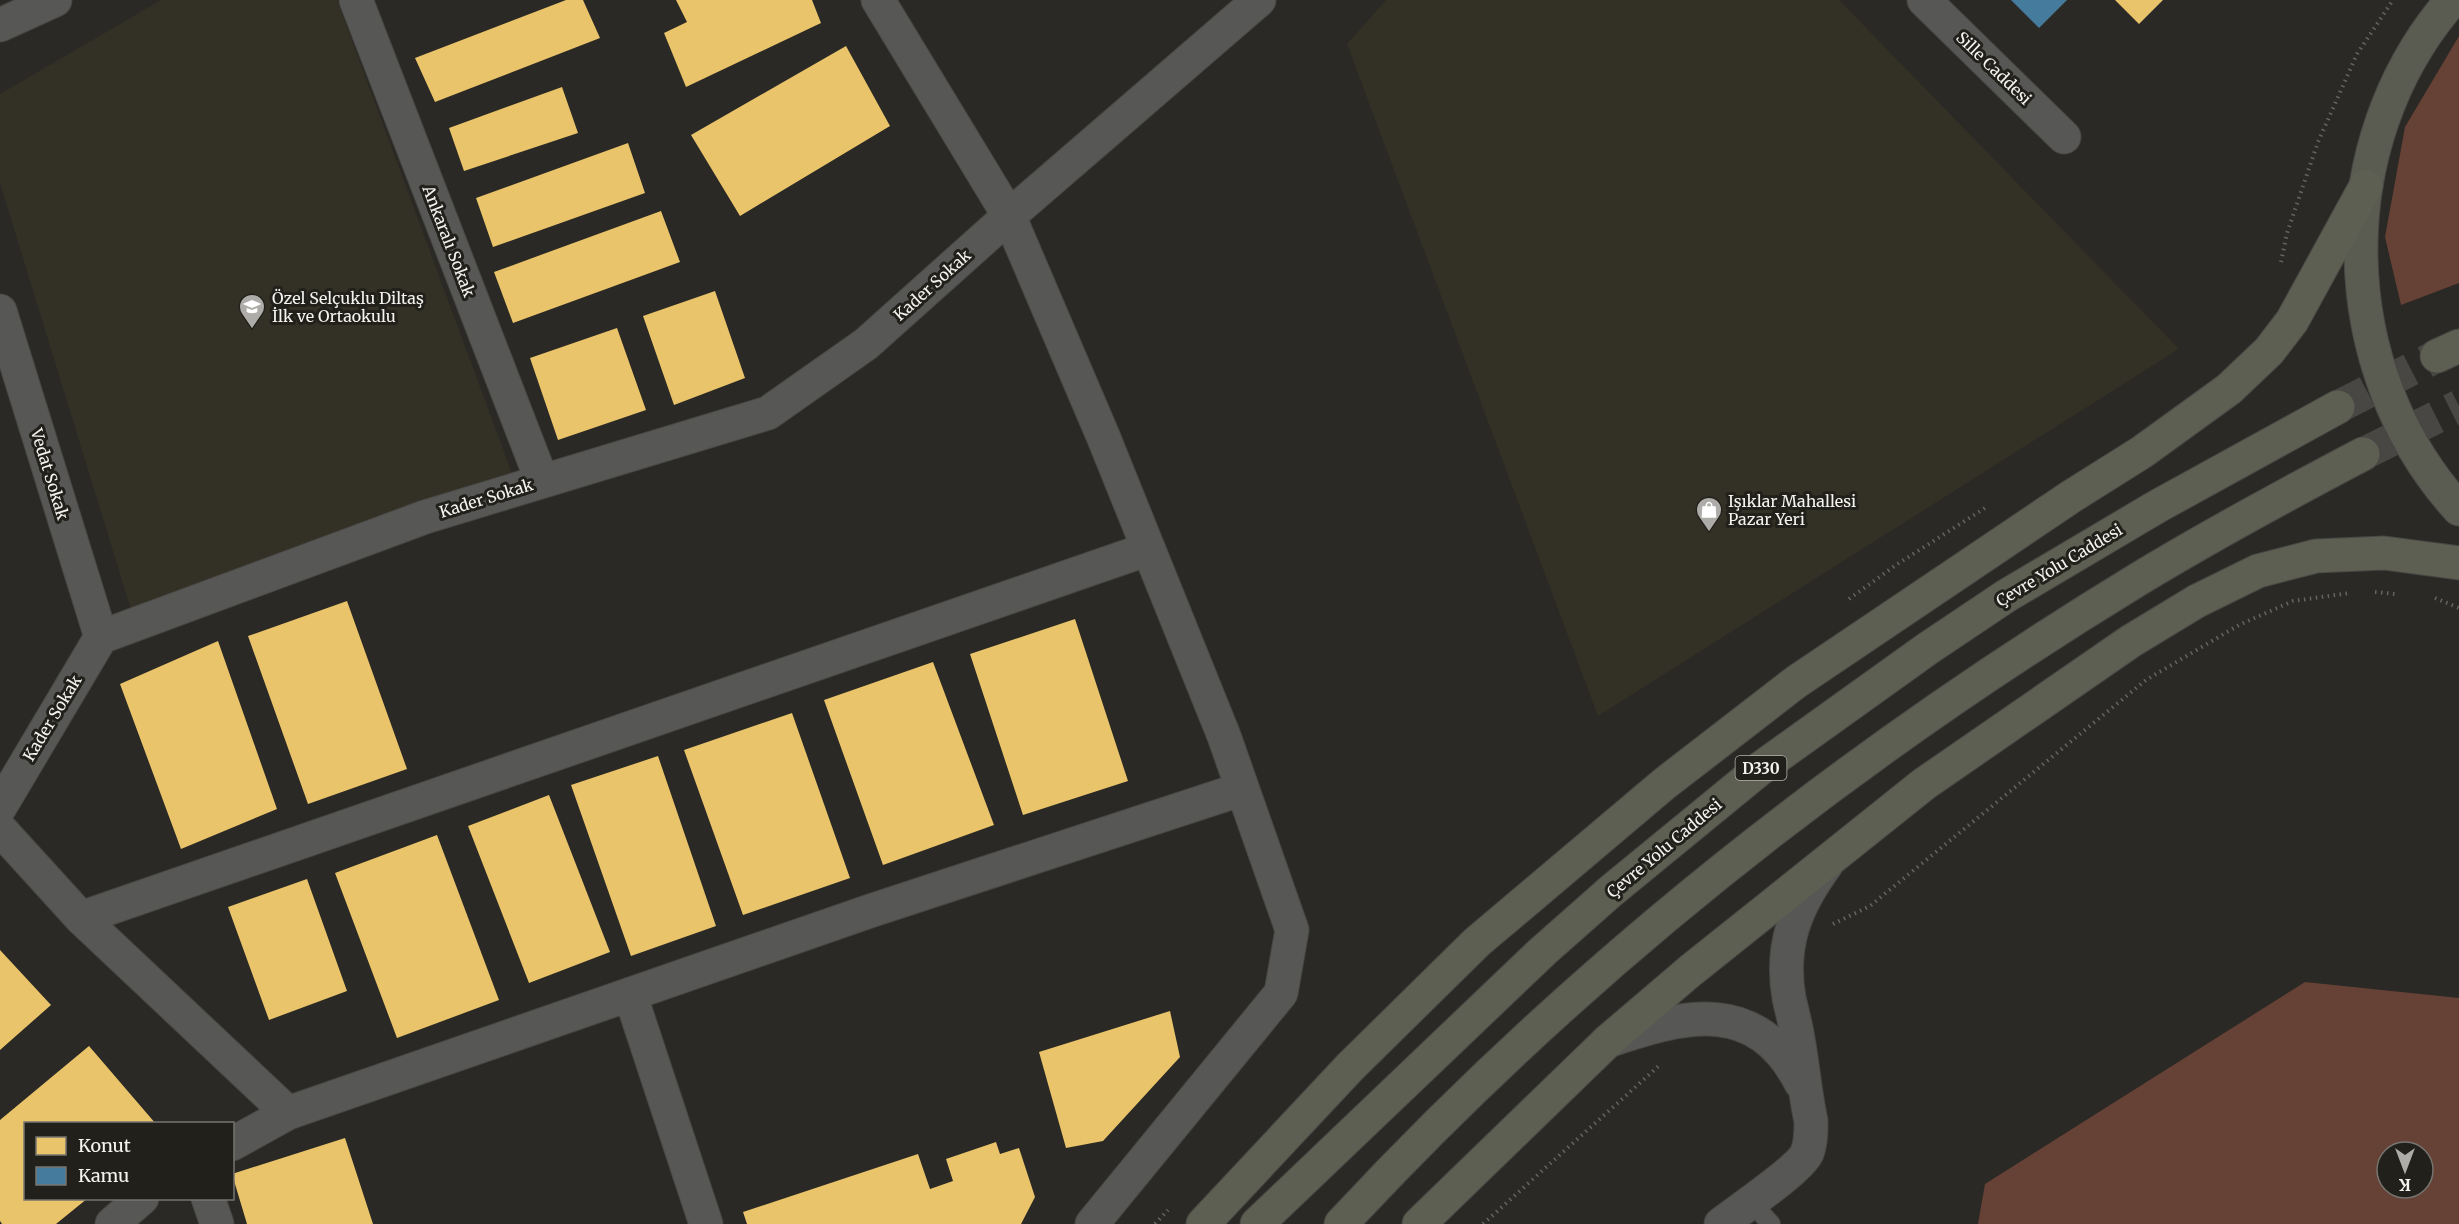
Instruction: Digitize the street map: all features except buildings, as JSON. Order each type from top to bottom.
[{"type":"highway","points":[[1203,1224],[1350,1067],[1477,942],[1664,784],[1796,682],[2189,420],[2229,389],[2269,351],[2292,321],[2366,186]]},
{"type":"highway","name":"Çevre Yolu Caddesi","points":[[1257,1224],[1542,952],[1611,891],[1761,768],[1927,649],[2006,596],[2158,506],[2338,407]]},
{"type":"highway","points":[[1341,1224],[1507,1056],[1613,960],[1810,803],[1921,721],[2137,580],[2258,510],[2363,454]]},
{"type":"highway","points":[[1419,1224],[1608,1041],[1690,971],[1924,784],[2131,641],[2197,601],[2258,572],[2316,556],[2384,553],[2459,563]]},
{"type":"main road","points":[[2452,0],[2426,33],[2394,91],[2382,122],[2366,186],[2361,219],[2362,286],[2373,352],[2392,406],[2412,446],[2459,509]]},
{"type":"street","points":[[0,25],[55,0]]},
{"type":"street","name":"Ankaralı Sokak","points":[[356,0],[542,481]]},
{"type":"street","points":[[878,0],[1009,216],[1224,736],[1292,930],[1281,993],[1092,1224]]},
{"type":"street","name":"Kader Sokak","points":[[0,807],[101,637],[425,517],[768,413],[866,344],[1009,216],[1259,0]]},
{"type":"street","name":"Sille Caddesi","points":[[1924,0],[2064,136]]},
{"type":"street","name":"Vedat Sokak","points":[[0,311],[101,637]]},
{"type":"street","points":[[81,918],[1148,549]]},
{"type":"street","points":[[234,1143],[288,1113],[870,911],[1242,789]]},
{"type":"street","points":[[0,829],[81,918],[288,1113]]},
{"type":"street","points":[[1720,1224],[1761,1213],[1806,1153],[1811,1135],[1811,1121],[1789,998],[1788,947],[1791,930],[1800,907],[1815,880],[1834,855]]},
{"type":"street","points":[[630,994],[706,1224]]},
{"type":"street","points":[[1608,1041],[1647,1028],[1680,1021],[1712,1018],[1739,1024],[1759,1032],[1776,1046],[1790,1062],[1804,1090]]},
{"type":"street","points":[[112,1224],[140,1200]]},
{"type":"street","points":[[209,1200],[217,1224]]},
{"type":"path","points":[[2367,591],[2401,594]]},
{"type":"path","points":[[1788,947],[1870,906],[2146,680],[2239,625],[2293,601],[2356,592]]},
{"type":"path","points":[[2424,596],[2435,598],[2459,609]]},
{"type":"path","points":[[1483,1224],[1669,1057]]},
{"type":"shaded area","name":"Özel Selçuklu Diltaş İlk ve Ortaokulu","points":[[161,0],[337,0],[513,476],[132,613],[0,183],[0,94]]},
{"type":"shaded area","name":"Işıklar Mahallesi Pazar Yeri","points":[[1386,0],[1839,0],[2179,349],[1598,716],[1347,44]]},
{"type":"shaded area","points":[[2459,36],[2459,283],[2401,305],[2385,237],[2405,127]]},
{"type":"shaded area","points":[[2305,982],[2459,998],[2459,1224],[1978,1224],[1985,1184]]},
{"type":"tunnel","points":[[2338,407],[2437,356]]},
{"type":"tunnel","points":[[2363,454],[2459,406]]},
{"type":"place","name":"Özel Selçuklu Diltaş İlk ve Ortaokulu","points":[[252,330]]},
{"type":"place","name":"Işıklar Mahallesi Pazar Yeri","points":[[1709,533]]}]
